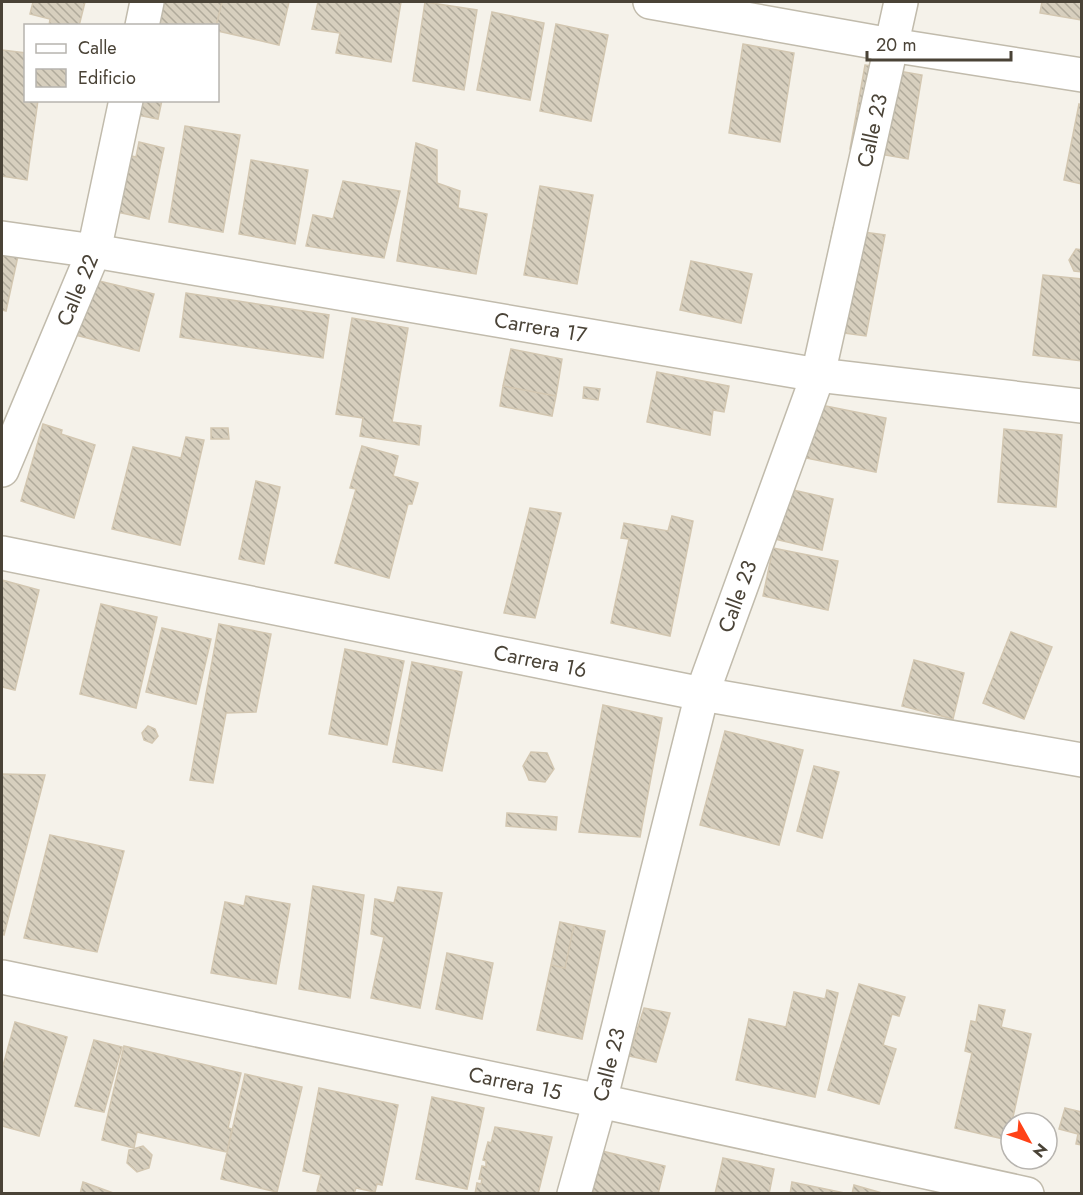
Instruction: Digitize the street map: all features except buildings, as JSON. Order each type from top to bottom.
[{"type":"street","points":[[142,24],[147,2]]},
{"type":"street","points":[[650,2],[891,45],[1082,75]]},
{"type":"street","name":"Calle 23","points":[[574,1194],[600,1101],[702,694],[818,375],[901,2]]},
{"type":"street","name":"Calle 22","points":[[2,470],[94,251],[126,102]]},
{"type":"street","name":"Carrera 17","points":[[2,238],[94,251],[818,375],[1082,406]]},
{"type":"street","name":"Carrera 16","points":[[2,553],[702,694],[1082,760]]},
{"type":"street","name":"Carrera 15","points":[[2,976],[600,1101],[1027,1194]]}]
